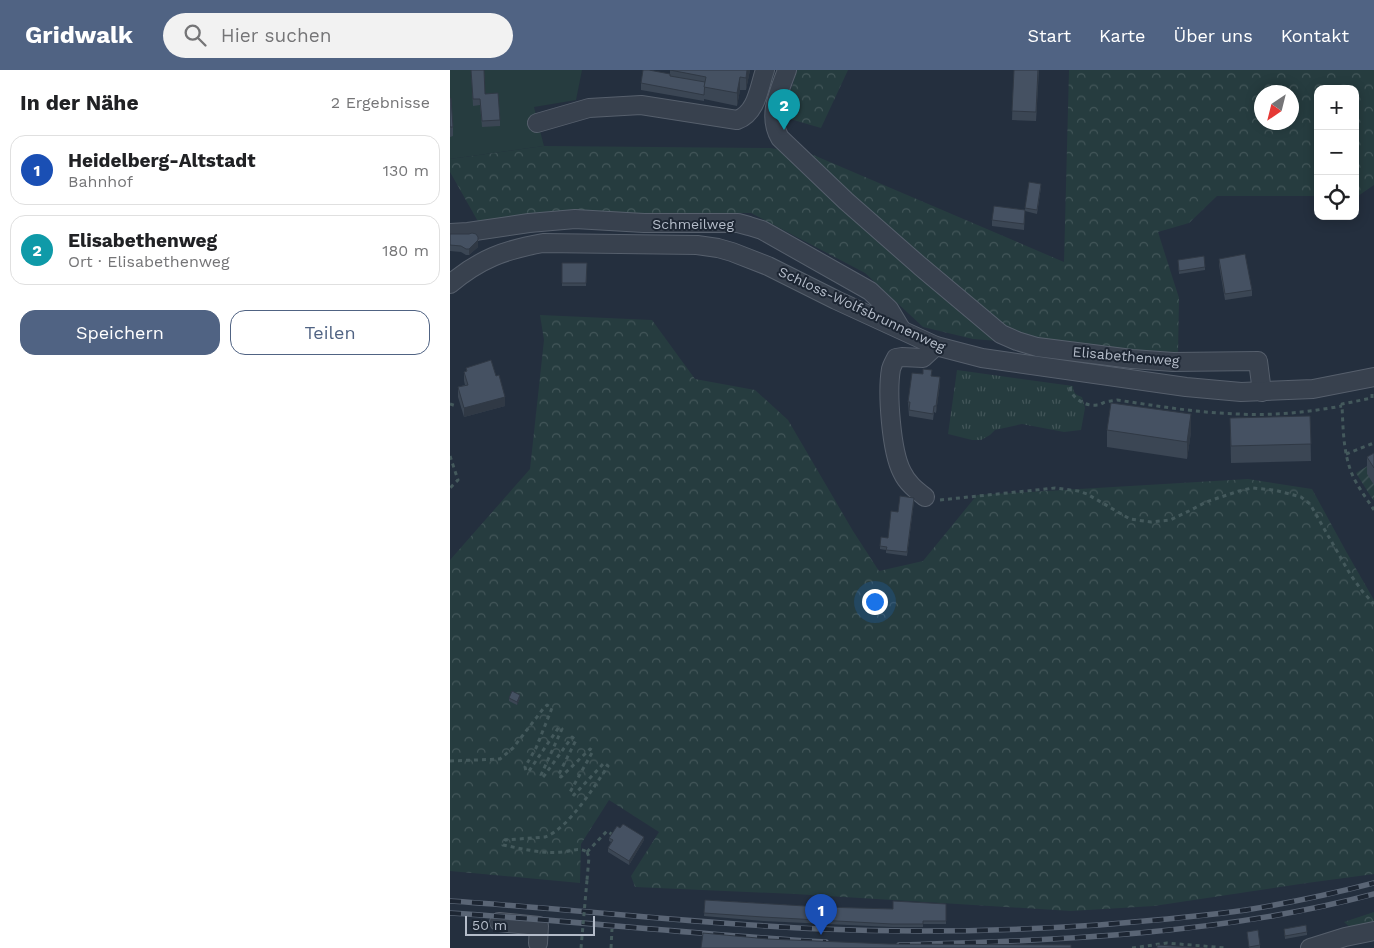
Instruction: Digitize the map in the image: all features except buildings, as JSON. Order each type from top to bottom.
[{"type":"street","points":[[537,123],[589,108],[641,105],[737,120],[747,115],[752,108],[765,70]]},
{"type":"street","name":"Elisabethenweg","points":[[787,70],[776,100],[774,113],[775,127],[780,138],[846,201],[1001,334],[1037,347],[1153,362],[1258,361],[1262,392]]},
{"type":"street","name":"Schmeilweg","points":[[450,233],[529,223],[575,220],[744,224],[756,227],[870,291],[889,309],[900,329]]},
{"type":"street","name":"Schloss-Wolfsbrunnenweg","points":[[450,284],[470,268],[491,256],[542,243],[704,246],[742,255],[936,346],[982,358],[1186,388],[1241,392],[1312,389],[1374,378]]},
{"type":"street","points":[[925,497],[906,480],[897,459],[892,434],[890,404],[891,367],[896,358],[923,358],[936,346]]},
{"type":"street","points":[[499,922],[540,926],[538,943]]},
{"type":"street","points":[[1310,948],[1346,937],[1374,932]]},
{"type":"street","points":[[1352,948],[1374,932]]},
{"type":"path","points":[[1070,386],[1070,392],[1075,398],[1091,405],[1099,405],[1107,401],[1117,400],[1155,403],[1214,413],[1248,415],[1315,411],[1372,398]]},
{"type":"path","points":[[1154,412],[1155,403]]},
{"type":"path","points":[[450,404],[456,406]]},
{"type":"path","points":[[1342,406],[1342,428],[1346,454],[1352,474],[1373,508]]},
{"type":"path","points":[[1270,409],[1270,421]]},
{"type":"path","points":[[1346,454],[1374,443]]},
{"type":"path","points":[[450,456],[458,480],[450,488]]},
{"type":"path","points":[[925,497],[937,500],[1055,488],[1087,494],[1130,519],[1160,522],[1170,520],[1206,502],[1252,488],[1274,490],[1301,496],[1310,504],[1350,574],[1374,604]]},
{"type":"path","points":[[450,761],[500,759],[513,748],[547,705],[552,708],[536,748],[525,767],[526,771],[529,770],[559,727],[562,729],[541,775],[542,778],[572,737],[576,740],[558,776],[561,777],[590,749],[592,751],[570,792],[574,795],[604,763],[608,766],[574,813],[550,835],[538,838],[505,840],[503,845],[536,852],[580,849],[587,852],[589,857],[581,948]]},
{"type":"path","points":[[587,852],[607,831],[613,835]]},
{"type":"path","points":[[611,948],[612,929]]},
{"type":"path","points":[[1132,948],[1167,943],[1227,948]]},
{"type":"green space","points":[[450,70],[582,70],[576,100],[534,107],[544,146],[450,159]]},
{"type":"green space","points":[[797,70],[848,70],[821,128],[783,117]]},
{"type":"green space","points":[[1069,70],[1374,70],[1374,185],[1359,195],[1359,85],[1314,85],[1314,196],[1217,196],[1189,223],[1158,232],[1179,298],[1178,355],[973,339],[923,327],[865,273],[751,213],[545,213],[480,225],[450,172],[450,159],[544,146],[770,148],[811,154],[1064,262]]},
{"type":"green space","points":[[540,315],[652,320],[695,379],[755,390],[788,420],[853,531],[879,571],[923,561],[977,495],[1248,479],[1312,489],[1374,600],[1374,874],[1154,906],[1071,911],[795,894],[635,887],[631,876],[659,832],[609,800],[581,844],[580,883],[450,871],[450,560],[530,469],[544,340]]},
{"type":"green space","points":[[957,370],[1073,386],[1075,393],[1082,397],[1085,408],[1081,430],[1064,432],[1022,424],[995,430],[981,440],[972,440],[948,434]]},
{"type":"green space","points":[[1374,462],[1374,500],[1373,500],[1356,473]]},
{"type":"green space","points":[[1374,912],[1374,921],[1351,928],[1344,922]]},
{"type":"railway","points":[[450,901],[776,927],[960,931],[1098,925],[1209,915],[1294,901],[1374,883]]},
{"type":"railway","points":[[899,945],[1019,941],[1198,927],[1316,908],[1374,894]]},
{"type":"railway","points":[[450,913],[826,942]]},
{"type":"place","name":"Elisabethenweg","points":[[784,130]]},
{"type":"place","name":"Heidelberg-Altstadt","points":[[821,935]]}]
